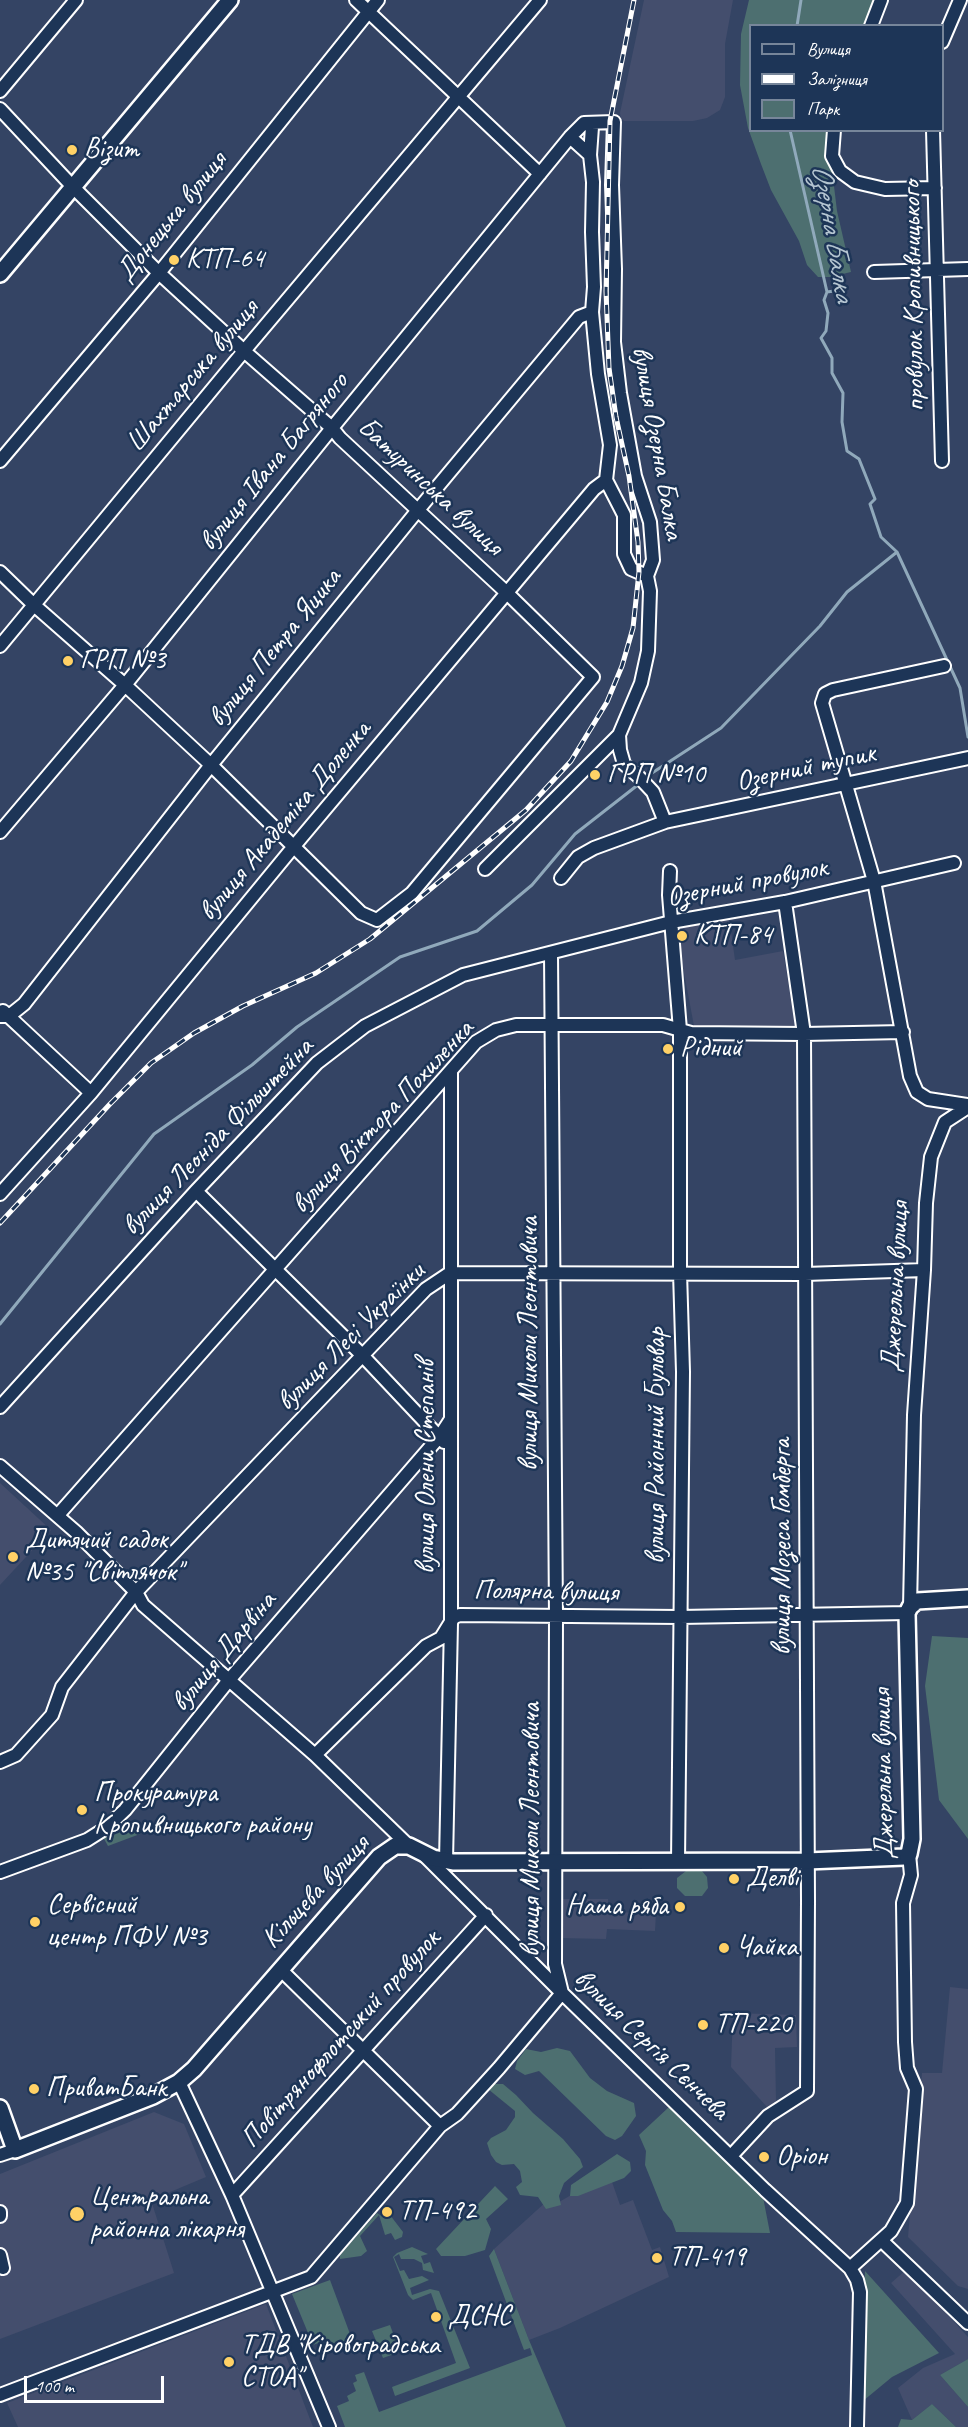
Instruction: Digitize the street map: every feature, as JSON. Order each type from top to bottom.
[{"type":"main road","points":[[0,274],[230,0]]},
{"type":"main road","points":[[909,1610],[917,1601],[968,1598]]},
{"type":"main road","name":"Джерельна вулиця","points":[[909,1610],[912,1839],[909,1854]]},
{"type":"main road","name":"Кільцева вулиця","points":[[15,2150],[153,2096],[179,2082],[194,2069],[384,1852],[395,1846],[416,1850]]},
{"type":"main road","points":[[416,1850],[446,1861],[556,1863],[807,1861],[898,1858],[909,1854]]},
{"type":"main road","points":[[0,2108],[15,2150]]},
{"type":"street","points":[[0,91],[76,0]]},
{"type":"street","points":[[356,0],[457,98],[540,174]]},
{"type":"street","name":"Донецька вулиця","points":[[0,461],[159,273],[378,0]]},
{"type":"street","name":"Шахтарська вулиця","points":[[0,646],[244,351],[540,0]]},
{"type":"street","points":[[872,24],[880,0]]},
{"type":"street","points":[[944,37],[960,0]]},
{"type":"street","name":"Батуринська вулиця","points":[[0,109],[74,188],[159,273],[332,428],[593,677],[412,893],[377,920],[361,913],[295,845]]},
{"type":"street","name":"вулиця Озерна Балка","points":[[584,123],[614,122],[612,185],[615,269],[614,342],[620,393],[635,477],[650,522],[653,560],[647,576],[650,591],[648,651],[640,683],[619,735]]},
{"type":"street","points":[[584,123],[592,127],[590,155],[593,182],[594,287],[592,312],[598,374],[610,445],[606,480],[624,515],[624,554],[631,569],[647,576]]},
{"type":"street","name":"вулиця Івана Багряного","points":[[0,832],[125,685],[332,428],[584,123]]},
{"type":"street","points":[[834,132],[832,156],[840,171],[855,182],[885,189],[935,188]]},
{"type":"street","name":"провулок Кропивницького","points":[[933,132],[942,460]]},
{"type":"street","points":[[570,138],[590,155]]},
{"type":"street","points":[[874,272],[968,269]]},
{"type":"street","name":"вулиця Петра Яцика","points":[[3,1013],[24,1004],[211,765],[418,510],[579,317],[592,312]]},
{"type":"street","name":"вулиця Академіка Доленка","points":[[0,1194],[92,1093],[295,845],[594,489],[606,480]]},
{"type":"street","points":[[0,572],[125,685],[295,845]]},
{"type":"street","name":"Джерельна вулиця","points":[[944,666],[833,690],[825,694],[822,703],[874,881],[910,1076],[918,1092],[928,1099],[968,1106]]},
{"type":"street","points":[[619,735],[624,764],[653,792],[665,822]]},
{"type":"street","points":[[485,869],[619,735]]},
{"type":"street","name":"Озерний тупик","points":[[561,878],[578,857],[665,822],[967,758]]},
{"type":"street","name":"Озерний провулок","points":[[550,953],[671,922],[785,902],[954,863]]},
{"type":"street","points":[[670,871],[669,895],[680,1030]]},
{"type":"street","name":"вулиця Мозеса Гомберга","points":[[731,2156],[768,2116],[807,2091],[804,1034],[785,902]]},
{"type":"street","name":"вулиця Миколи Леонтовича","points":[[0,2395],[312,2277],[440,2126],[457,2114],[485,2084],[562,1993],[555,1964],[556,1617],[550,953]]},
{"type":"street","name":"вулиця Леоніда Фільштейна","points":[[0,1407],[316,1063],[365,1026],[463,975],[550,953]]},
{"type":"street","points":[[3,1013],[92,1093]]},
{"type":"street","name":"вулиця Віктора Похиленка","points":[[57,1515],[451,1073],[476,1042],[496,1030],[516,1025],[663,1024],[691,1033],[903,1032]]},
{"type":"street","name":"вулиця Районний Бульвар","points":[[678,1862],[683,1372],[680,1272],[680,1030]]},
{"type":"street","name":"вулиця Олени Степанів","points":[[446,1861],[451,1623],[451,1073]]},
{"type":"street","name":"Джерельна вулиця","points":[[909,1610],[914,1415],[926,1203],[932,1157],[945,1122],[968,1106]]},
{"type":"street","points":[[196,1191],[362,1355],[440,1436],[452,1455]]},
{"type":"street","name":"вулиця Лесі Українки","points":[[0,1762],[16,1755],[52,1715],[62,1687],[136,1592],[426,1289],[450,1274],[680,1272],[805,1274],[924,1270]]},
{"type":"street","name":"вулиця Дарвіна","points":[[0,1872],[87,1840],[106,1828],[125,1810],[229,1680],[440,1436],[451,1418]]},
{"type":"street","name":"вулиця Сергія Сєнчева","points":[[0,1466],[57,1515],[136,1592],[143,1605],[315,1755],[486,1915],[562,1993],[850,2268]]},
{"type":"street","name":"Полярна вулиця","points":[[315,1755],[426,1646],[441,1638],[454,1617],[460,1615],[807,1616],[909,1610]]},
{"type":"street","name":"Джерельна вулиця","points":[[850,2268],[891,2231],[907,2203],[916,2089],[906,2068],[903,1903],[911,1875],[909,1854]]},
{"type":"street","name":"Повітрянофлотський провулок","points":[[232,2195],[486,1915]]},
{"type":"street","points":[[280,1969],[440,2126]]},
{"type":"street","points":[[179,2082],[232,2195],[329,2427]]},
{"type":"street","name":"Кільцева вулиця","points":[[0,2155],[15,2150]]},
{"type":"street","points":[[881,2240],[968,2323]]},
{"type":"street","points":[[0,2255],[3,2268]]},
{"type":"street","points":[[850,2268],[857,2280],[860,2292],[857,2427]]},
{"type":"shaded area","points":[[644,0],[733,0],[725,44],[725,97],[720,110],[707,118],[693,121],[624,121],[621,118],[620,113]]},
{"type":"shaded area","points":[[729,917],[735,960],[783,951],[795,1026],[694,1026],[676,930]]},
{"type":"shaded area","name":"Дитячий садок №35 \"Світлячок\"","points":[[0,1483],[51,1530],[0,1585]]},
{"type":"shaded area","points":[[561,1899],[608,1899],[608,1912],[656,1913],[655,1931],[607,1929],[606,1939],[560,1938]]},
{"type":"shaded area","points":[[950,1987],[968,1989],[968,2289],[958,2286],[908,2237],[922,2073],[942,2073]]},
{"type":"shaded area","points":[[733,2013],[796,2015],[797,2047],[775,2048],[776,2101],[767,2107],[731,2067]]},
{"type":"shaded area","name":"Центральна районна лікарня","points":[[154,2112],[184,2124],[206,2177],[151,2200],[174,2273],[0,2339],[0,2174]]},
{"type":"shaded area","points":[[611,2179],[620,2205],[633,2200],[652,2250],[660,2247],[669,2277],[529,2340],[494,2249],[547,2201],[552,2206],[573,2194]]},
{"type":"shaded area","points":[[906,2270],[968,2337],[968,2359],[940,2375],[968,2407],[968,2427],[956,2427],[932,2404],[912,2420],[898,2388],[923,2368],[955,2354],[891,2283]]},
{"type":"shaded area","points":[[266,2304],[313,2427],[18,2427],[7,2403]]},
{"type":"green space","points":[[749,0],[873,0],[864,24],[749,24],[749,131],[740,85],[741,34]]},
{"type":"green space","points":[[749,132],[832,132],[830,153],[837,211],[851,272],[818,277],[807,265],[799,241],[771,190]]},
{"type":"green space","points":[[932,1636],[968,1638],[968,1839],[939,1800],[925,1686]]},
{"type":"green space","points":[[124,1822],[133,1823],[141,1830],[140,1834],[108,1846],[103,1837]]},
{"type":"green space","points":[[686,1871],[702,1871],[707,1877],[708,1888],[702,1896],[685,1896],[677,1888],[677,1878]]},
{"type":"green space","points":[[557,2048],[570,2051],[590,2078],[607,2091],[634,2103],[636,2116],[622,2136],[615,2140],[606,2136],[539,2071],[525,2075],[515,2069],[517,2061],[526,2049],[541,2052]]},
{"type":"green space","points":[[493,2084],[503,2084],[516,2095],[563,2139],[580,2159],[583,2167],[564,2183],[559,2196],[561,2205],[546,2209],[538,2197],[520,2195],[516,2187],[522,2182],[520,2171],[514,2164],[502,2165],[496,2162],[491,2155],[487,2143],[491,2138],[506,2130],[515,2117],[515,2111],[488,2089]]},
{"type":"green space","points":[[669,2107],[762,2192],[770,2233],[676,2232],[672,2221],[663,2210],[645,2165],[646,2151],[639,2135]]},
{"type":"green space","points":[[617,2154],[630,2162],[631,2171],[624,2178],[578,2196],[570,2196],[571,2185]]},
{"type":"green space","points":[[495,2186],[508,2199],[486,2219],[491,2229],[485,2250],[465,2256],[441,2256],[436,2249]]},
{"type":"green space","points":[[377,2213],[386,2219],[390,2215],[403,2232],[402,2237],[395,2240],[391,2233],[385,2235],[379,2215],[360,2236],[367,2251],[361,2256],[340,2259],[340,2255]]},
{"type":"green space","points":[[412,2247],[428,2254],[421,2256],[424,2264],[430,2262],[434,2273],[423,2270],[422,2263],[414,2259],[401,2259],[399,2254],[394,2257],[400,2271],[404,2270],[409,2279],[422,2276],[429,2280],[410,2288],[412,2295],[430,2289],[439,2291],[470,2368],[395,2396],[392,2387],[456,2363],[431,2293],[413,2300],[408,2295],[393,2257]]},
{"type":"green space","points":[[494,2249],[566,2427],[345,2427],[337,2406],[349,2401],[347,2396],[356,2391],[353,2383],[357,2381],[355,2375],[364,2372],[379,2412],[532,2355],[530,2348],[524,2350],[489,2256]]},
{"type":"green space","points":[[865,2271],[939,2353],[892,2377],[863,2401]]},
{"type":"green space","points":[[330,2280],[353,2342],[329,2351],[324,2341],[313,2345],[292,2294]]},
{"type":"green space","points":[[390,2325],[400,2352],[383,2358],[372,2331]]},
{"type":"green space","points":[[968,2359],[968,2407],[940,2375]]},
{"type":"green space","points":[[932,2404],[956,2427],[898,2427],[901,2419],[912,2420]]},
{"type":"waterway","name":"Озерна Балка","points":[[797,24],[801,0]]},
{"type":"waterway","name":"Озерна Балка","points":[[790,132],[827,292],[824,300],[828,313],[826,331],[821,338],[832,358],[832,373],[843,393],[842,422],[847,451],[859,459],[875,499],[870,504],[881,537],[897,552],[960,688],[968,737]]},
{"type":"waterway","points":[[827,292],[841,290]]},
{"type":"waterway","points":[[652,773],[721,728],[820,626],[847,592],[897,552]]},
{"type":"waterway","points":[[0,1324],[154,1134],[252,1065],[297,1027],[400,957],[477,931],[532,885],[575,834],[639,784]]},
{"type":"railway","points":[[0,1223],[151,1063],[194,1033],[243,1006],[316,973],[370,939],[526,810],[571,761],[607,702],[622,666],[633,628],[639,572],[638,542],[629,476],[616,417],[609,368],[606,291],[610,121],[634,0]]},
{"type":"place","name":"Візит","points":[[72,150]]},
{"type":"place","name":"КТП-64","points":[[174,260]]},
{"type":"place","name":"ГРП №3","points":[[68,661]]},
{"type":"place","name":"ГРП №10","points":[[595,775]]},
{"type":"place","name":"КТП-84","points":[[682,936]]},
{"type":"place","name":"Рідний","points":[[668,1049]]},
{"type":"place","name":"Дитячий садок №35 \"Світлячок\"","points":[[13,1557]]},
{"type":"place","name":"Прокуратура Кропивницького району","points":[[82,1810]]},
{"type":"place","name":"Делві","points":[[734,1879]]},
{"type":"place","name":"Наша ряба","points":[[680,1907]]},
{"type":"place","name":"Сервісний центр ПФУ №3","points":[[35,1922]]},
{"type":"place","name":"Чайка","points":[[724,1948]]},
{"type":"place","name":"ТП-220","points":[[703,2025]]},
{"type":"place","name":"ПриватБанк","points":[[34,2089]]},
{"type":"place","name":"Оріон","points":[[764,2157]]},
{"type":"place","name":"ТП-492","points":[[387,2212]]},
{"type":"place","name":"Центральна районна лікарня","points":[[77,2214]]},
{"type":"place","name":"ТП-419","points":[[657,2258]]},
{"type":"place","name":"ДСНС","points":[[436,2317]]},
{"type":"place","name":"ТДВ \"Кіровоградська СТОА\"","points":[[229,2362]]}]
